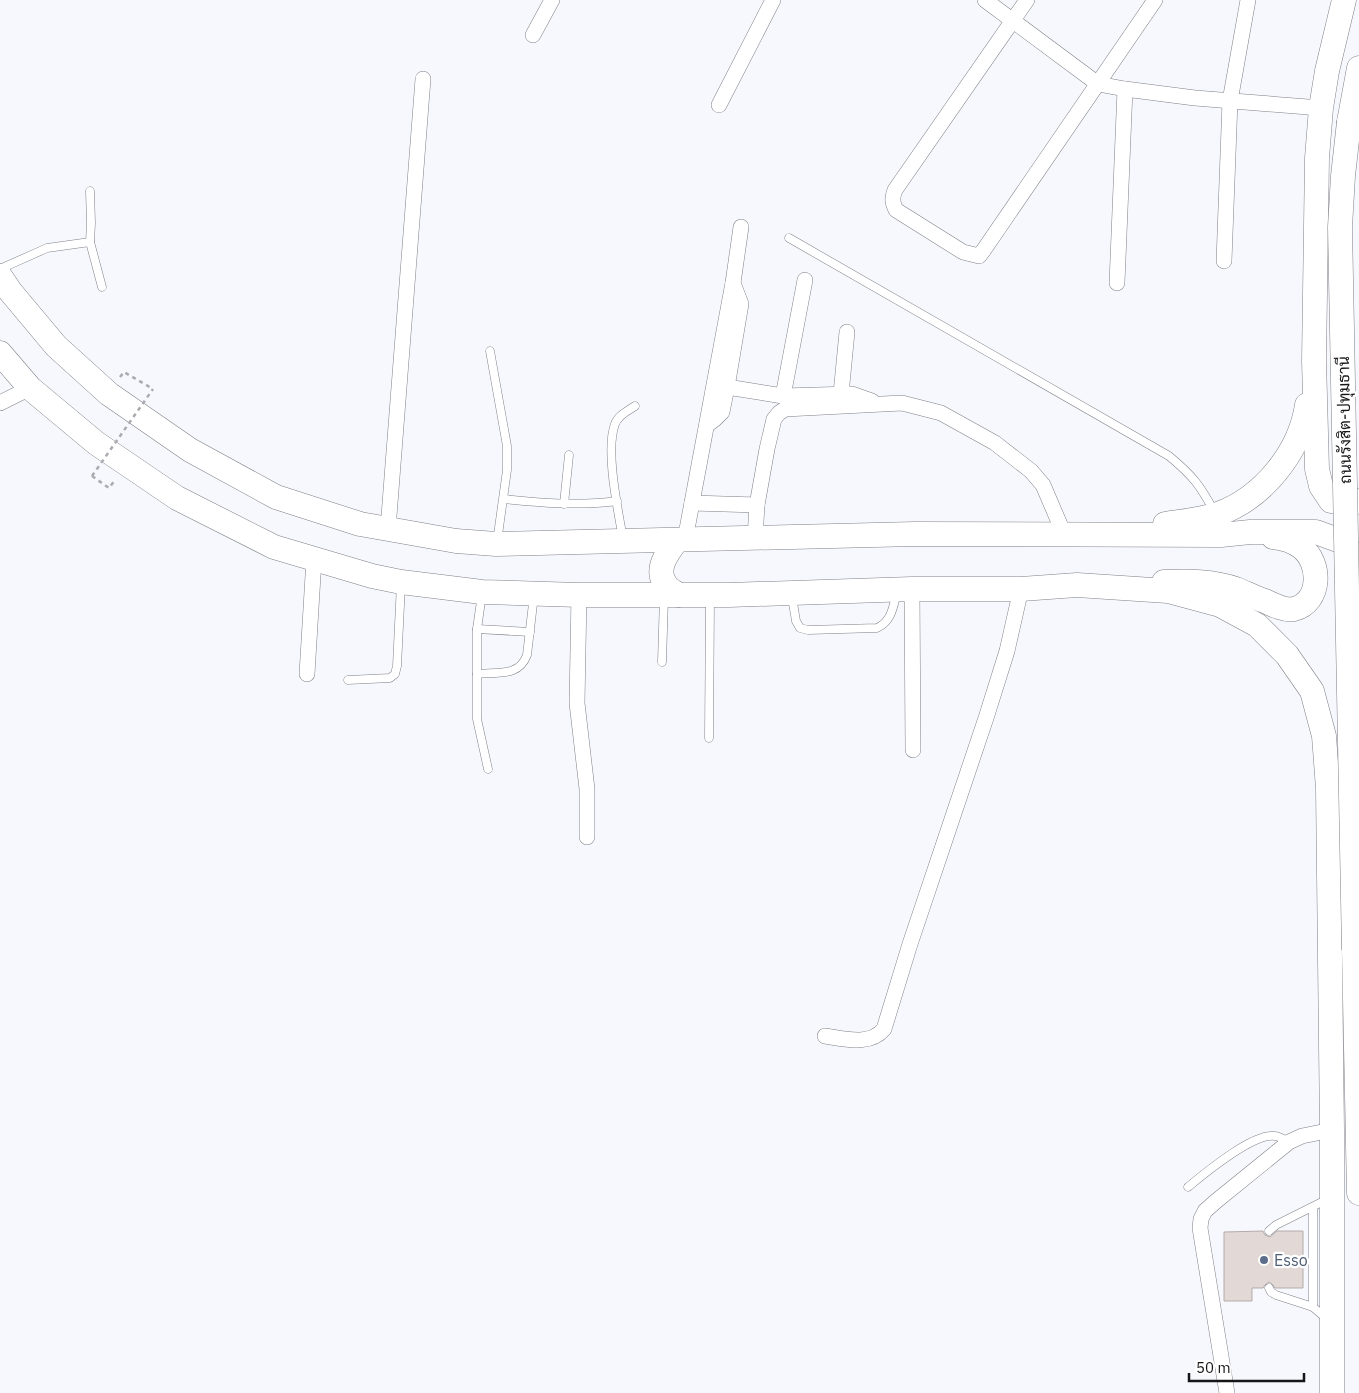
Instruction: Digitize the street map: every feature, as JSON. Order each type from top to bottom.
[{"type":"main road","points":[[1344,0],[1327,71],[1321,108],[1317,158],[1314,361],[1317,469],[1321,486],[1331,501],[1350,504],[1359,501]]},
{"type":"main road","name":"ถนนรังสิต-ปทุมธานี","points":[[1359,68],[1349,122],[1340,227],[1359,1193]]},
{"type":"main road","points":[[0,276],[10,291],[56,346],[107,392],[190,450],[276,497],[360,524],[456,541],[496,544],[916,534],[1117,534],[1219,525],[1285,538],[1302,547],[1312,560],[1316,573],[1314,591],[1304,604],[1292,610],[1280,608],[1236,589],[1217,584],[1196,582],[1077,585],[1021,589],[671,595],[482,592],[401,582],[372,576],[274,546],[186,502],[96,443],[30,388],[0,353]]},
{"type":"main road","points":[[1219,525],[1240,504],[1265,484],[1299,436],[1306,413],[1314,361]]},
{"type":"main road","points":[[1219,525],[1250,532],[1316,532],[1342,542],[1357,561],[1359,568]]},
{"type":"main road","points":[[671,595],[662,577],[662,567],[665,557],[681,540]]},
{"type":"main road","points":[[1077,585],[1168,591],[1220,605],[1257,625],[1287,655],[1312,691],[1324,736],[1328,788],[1332,1130],[1322,1202],[1332,1324],[1332,1393]]},
{"type":"street","points":[[532,35],[552,0]]},
{"type":"street","points":[[719,105],[773,0]]},
{"type":"street","points":[[985,0],[1098,84],[1125,89],[1230,101],[1321,108]]},
{"type":"street","points":[[1027,0],[892,198],[892,204],[896,210],[964,252],[979,256],[1156,0]]},
{"type":"street","points":[[1224,261],[1230,101],[1248,0]]},
{"type":"street","points":[[388,529],[423,79]]},
{"type":"street","points":[[1117,282],[1125,89]]},
{"type":"street","points":[[681,540],[692,503],[707,425],[741,227]]},
{"type":"street","points":[[783,396],[805,280]]},
{"type":"street","points":[[707,425],[722,412],[727,387],[741,304],[733,282]]},
{"type":"street","points":[[841,394],[847,332]]},
{"type":"street","points":[[727,387],[783,396],[841,394],[864,397],[881,404]]},
{"type":"street","points":[[1,402],[30,388]]},
{"type":"street","points":[[755,538],[757,504],[768,442],[774,419],[779,413],[786,409],[902,403],[941,413],[995,443],[1031,471],[1043,485],[1064,534]]},
{"type":"street","points":[[692,503],[757,504]]},
{"type":"street","points":[[307,674],[314,559]]},
{"type":"street","points":[[825,1036],[868,1040],[878,1036],[884,1029],[986,718],[1007,650],[1021,589]]},
{"type":"street","points":[[905,590],[911,646],[913,750]]},
{"type":"street","points":[[579,595],[577,703],[587,789],[587,837]]},
{"type":"street","points":[[1227,1393],[1204,1261],[1200,1228],[1201,1219],[1205,1210],[1214,1202],[1289,1142],[1302,1136],[1332,1130]]},
{"type":"lane","points":[[90,192],[92,223],[90,242],[102,288]]},
{"type":"lane","points":[[789,238],[1168,456],[1188,471],[1201,486],[1219,525]]},
{"type":"lane","points":[[0,269],[47,248],[90,242]]},
{"type":"lane","points":[[490,351],[506,446],[507,470],[496,544]]},
{"type":"lane","points":[[623,541],[612,465],[612,437],[618,417],[635,406]]},
{"type":"lane","points":[[564,504],[569,455]]},
{"type":"lane","points":[[504,499],[564,504],[592,504],[617,501]]},
{"type":"lane","points":[[348,680],[390,678],[395,674],[401,582]]},
{"type":"lane","points":[[792,593],[796,621],[800,628],[832,630],[877,628],[884,625],[905,590]]},
{"type":"lane","points":[[482,592],[477,629],[477,719],[488,769]]},
{"type":"lane","points":[[477,674],[507,672],[524,664],[527,655],[535,594]]},
{"type":"lane","points":[[709,738],[710,594]]},
{"type":"lane","points":[[662,662],[671,595]]},
{"type":"lane","points":[[477,629],[530,632]]},
{"type":"lane","points":[[1188,1187],[1241,1146],[1264,1137],[1275,1136],[1289,1142]]},
{"type":"lane","points":[[1269,1231],[1276,1224],[1322,1202]]},
{"type":"lane","points":[[1313,1307],[1322,1202]]},
{"type":"lane","points":[[1269,1288],[1276,1296],[1313,1307],[1332,1324]]},
{"type":"path","points":[[107,392],[124,372],[153,389],[92,476],[109,488],[126,464]]},
{"type":"building","name":"Esso","points":[[1263,1231],[1265,1235],[1270,1237],[1277,1231],[1303,1231],[1303,1288],[1275,1288],[1269,1282],[1263,1288],[1252,1288],[1252,1301],[1224,1301],[1224,1232]]},
{"type":"place","name":"Esso","points":[[1264,1260]]}]
